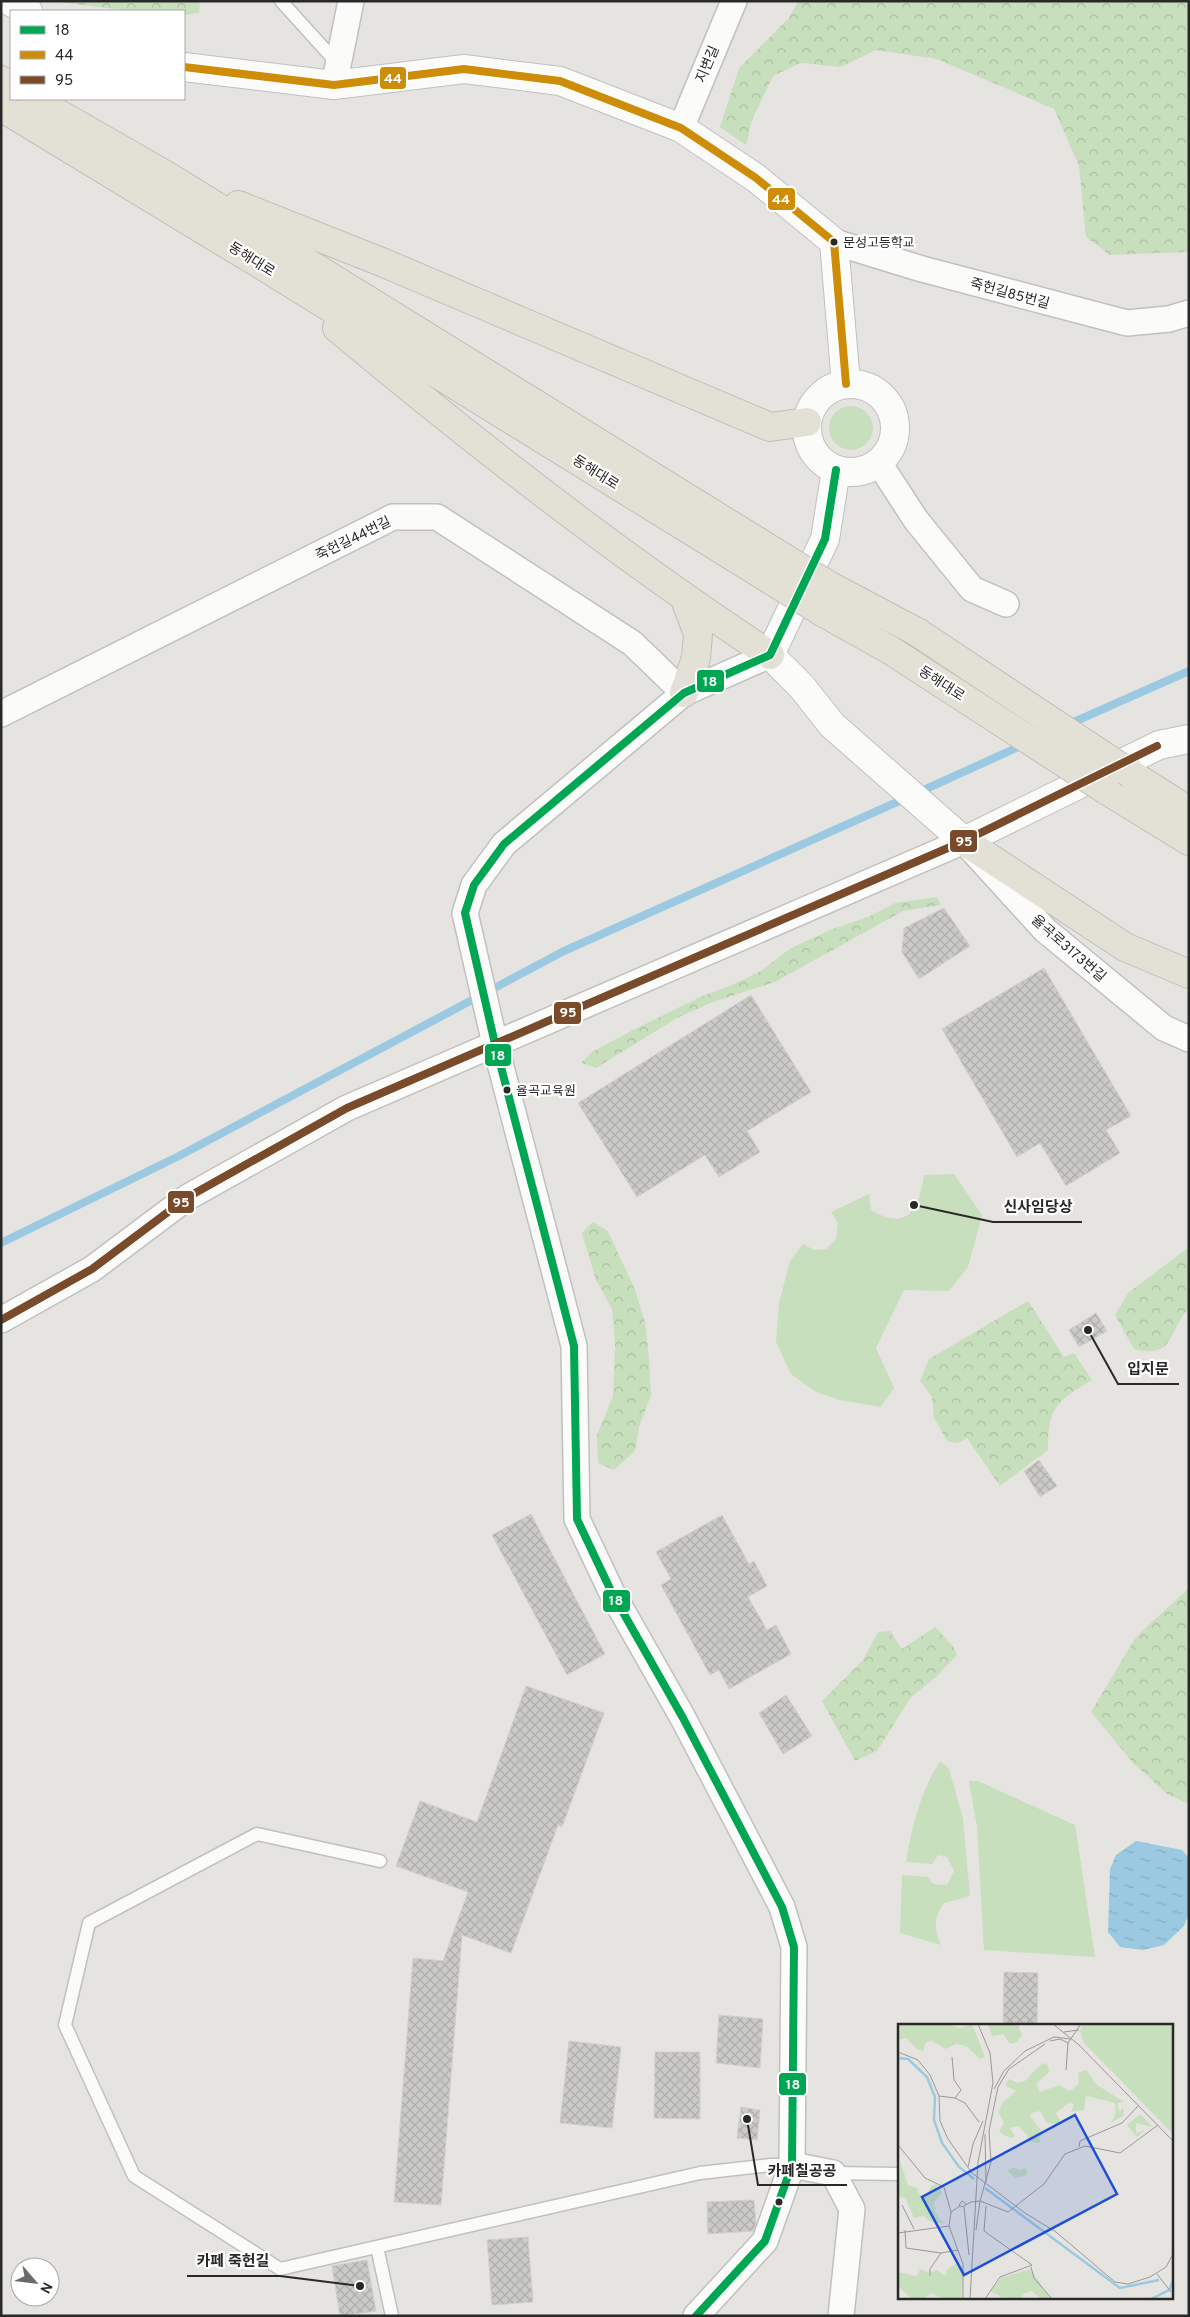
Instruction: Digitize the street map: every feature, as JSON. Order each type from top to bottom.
[{"type":"main road","name":"동해대로","points":[[35,100],[169,177],[778,569],[824,613],[890,650],[1106,790],[1189,841]]},
{"type":"main road","name":"동해대로","points":[[1,107],[264,266],[778,569],[832,587],[917,632],[1189,811]]},
{"type":"main road","points":[[169,177],[384,263],[770,427],[807,422]]},
{"type":"main road","points":[[264,266],[446,418],[685,599],[770,655]]},
{"type":"main road","points":[[684,694],[696,658],[698,634],[685,599]]},
{"type":"main road","points":[[964,841],[1125,947],[1189,974]]},
{"type":"street","points":[[9,1],[26,10]]},
{"type":"street","points":[[336,75],[351,1]]},
{"type":"street","name":"지변길","points":[[681,128],[734,1]]},
{"type":"street","points":[[185,66],[336,75],[464,70],[560,81],[681,128],[756,178],[834,242],[846,384]]},
{"type":"street","name":"죽헌길85번길","points":[[834,242],[922,269],[1127,323],[1169,319],[1189,313]]},
{"type":"street","points":[[846,384],[860,384],[885,398],[892,410],[896,425],[895,439],[889,452],[879,463],[866,471],[851,473],[836,470],[823,463],[813,452],[808,438],[807,422],[811,408],[820,396],[832,388],[846,384]]},
{"type":"street","points":[[879,463],[916,520],[972,589],[1006,604]]},
{"type":"street","points":[[696,2316],[765,2241],[792,2165],[794,1947],[782,1907],[683,1718],[612,1593],[577,1519],[574,1346],[493,1033],[465,913],[474,885],[504,844],[684,694],[770,655],[825,539],[836,470]]},
{"type":"street","name":"죽헌길44번길","points":[[1,714],[393,517],[437,517],[632,643],[684,694]]},
{"type":"street","points":[[770,655],[802,686],[832,725],[964,841]]},
{"type":"street","points":[[1,1320],[92,1269],[188,1197],[347,1108],[493,1033],[964,841],[1159,745],[1189,739]]},
{"type":"street","name":"율곡로3173번길","points":[[964,841],[1045,930],[1164,1028],[1189,1039]]},
{"type":"street","points":[[792,2165],[833,2173],[852,2208],[841,2316]]},
{"type":"lane","points":[[281,1],[336,75]]},
{"type":"lane","points":[[380,1861],[257,1834],[89,1924],[65,2025],[134,2176],[280,2269],[700,2173],[771,2165],[792,2165]]},
{"type":"lane","points":[[833,2173],[898,2174]]},
{"type":"lane","points":[[377,2247],[392,2316]]},
{"type":"green space","points":[[51,1],[200,1],[199,13],[185,15],[185,10],[122,10]]},
{"type":"green space","points":[[798,1],[1189,1],[1189,22],[1187,24],[1189,252],[1110,255],[1086,237],[1079,166],[1054,109],[937,59],[876,50],[841,67],[801,63],[773,76],[752,120],[746,145],[720,127],[739,68],[789,18]]},
{"type":"green space","points":[[855,406],[867,412],[872,419],[872,437],[867,444],[860,449],[847,450],[839,447],[832,440],[829,424],[832,416],[839,409]]},
{"type":"green space","points":[[937,897],[941,905],[903,911],[775,982],[713,1002],[677,1018],[596,1068],[581,1063],[592,1052],[633,1030],[700,997],[732,985],[761,971],[791,948],[830,930],[868,917],[895,903]]},
{"type":"green space","points":[[954,1174],[982,1215],[968,1267],[949,1291],[904,1290],[876,1348],[894,1388],[881,1407],[840,1400],[816,1392],[791,1374],[776,1342],[779,1303],[790,1261],[803,1244],[814,1250],[826,1249],[836,1239],[838,1223],[831,1212],[869,1194],[871,1210],[894,1219],[903,1218],[910,1214],[915,1207],[924,1175]]},
{"type":"green space","points":[[593,1222],[608,1231],[635,1290],[645,1322],[649,1358],[651,1395],[639,1427],[635,1451],[614,1470],[598,1463],[597,1435],[613,1396],[615,1345],[612,1309],[596,1280],[582,1233]]},
{"type":"green space","points":[[1189,1247],[1189,1308],[1164,1347],[1147,1351],[1134,1349],[1115,1315],[1128,1293]]},
{"type":"green space","points":[[1028,1301],[1064,1357],[1074,1353],[1092,1380],[1062,1400],[1056,1407],[1050,1424],[1048,1450],[1000,1486],[967,1438],[958,1443],[947,1441],[934,1418],[932,1397],[920,1381],[929,1359]]},
{"type":"green space","points":[[1189,1588],[1189,1804],[1167,1794],[1133,1763],[1091,1712],[1136,1637]]},
{"type":"green space","points":[[935,1627],[953,1646],[957,1655],[936,1677],[911,1697],[877,1751],[855,1761],[822,1701],[863,1660],[878,1632],[890,1631],[902,1649]]},
{"type":"green space","points":[[940,1761],[949,1769],[963,1819],[970,1896],[944,1903],[940,1908],[936,1923],[941,1945],[900,1933],[902,1875],[928,1877],[933,1884],[947,1885],[954,1871],[947,1857],[938,1855],[932,1864],[906,1862],[922,1798]]},
{"type":"green space","points":[[969,1781],[978,1781],[1075,1825],[1095,1957],[984,1950],[977,1827]]},
{"type":"water","points":[[1136,1841],[1182,1850],[1189,1858],[1189,1913],[1184,1926],[1164,1945],[1143,1950],[1120,1947],[1108,1932],[1110,1869],[1116,1855]]},
{"type":"building","points":[[944,908],[970,946],[919,979],[902,952],[904,928]]},
{"type":"building","points":[[1044,968],[1131,1116],[1106,1130],[1120,1153],[1066,1186],[1040,1143],[1017,1157],[942,1029]]},
{"type":"building","points":[[751,995],[811,1092],[747,1131],[760,1152],[719,1177],[705,1155],[637,1197],[578,1103]]},
{"type":"building","points":[[1096,1313],[1107,1331],[1079,1347],[1069,1330]]},
{"type":"building","points":[[1039,1460],[1057,1486],[1040,1497],[1024,1471]]},
{"type":"building","points":[[531,1514],[605,1654],[567,1675],[492,1535]]},
{"type":"building","points":[[722,1515],[749,1564],[754,1561],[767,1586],[748,1597],[767,1630],[776,1625],[791,1654],[729,1689],[719,1670],[710,1675],[661,1585],[671,1579],[656,1552]]},
{"type":"building","points":[[526,1686],[604,1713],[562,1827],[558,1825],[511,1953],[462,1935],[441,2205],[394,2202],[413,1958],[443,1961],[468,1892],[396,1866],[420,1801],[477,1822]]},
{"type":"building","points":[[786,1695],[812,1736],[783,1754],[759,1713]]},
{"type":"building","points":[[1004,1972],[1038,1973],[1037,2024],[1003,2024]]},
{"type":"building","points":[[719,2015],[763,2019],[760,2068],[716,2063]]},
{"type":"building","points":[[569,2041],[621,2047],[612,2128],[560,2123]]},
{"type":"building","points":[[655,2052],[700,2052],[700,2119],[654,2118]]},
{"type":"building","points":[[741,2107],[760,2110],[757,2140],[737,2138]]},
{"type":"building","points":[[754,2200],[756,2223],[753,2231],[708,2234],[707,2202]]},
{"type":"building","points":[[528,2237],[533,2302],[492,2305],[487,2240]]},
{"type":"building","points":[[367,2260],[376,2311],[340,2316],[332,2266]]},
{"type":"waterway","points":[[1067,725],[1189,671]]},
{"type":"waterway","points":[[917,793],[1025,744]]},
{"type":"waterway","points":[[1,1243],[179,1156],[564,951],[906,798]]},
{"type":"transit line","name":"44","points":[[185,67],[334,85],[464,69],[560,81],[681,128],[756,178],[834,242],[846,384]]},
{"type":"transit line","name":"18","points":[[696,2316],[765,2241],[792,2165],[794,1947],[782,1907],[683,1718],[612,1593],[577,1519],[574,1346],[495,1044],[465,913],[474,885],[504,844],[684,693],[770,655],[825,539],[836,470]]},
{"type":"transit line","name":"95","points":[[1,1320],[92,1269],[188,1197],[347,1108],[964,841],[1157,746]]},
{"type":"place","name":"문성고등학교","points":[[834,242]]},
{"type":"place","name":"율곡교육원","points":[[507,1090]]},
{"type":"place","name":"신사임당상","points":[[914,1205]]},
{"type":"place","name":"입지문","points":[[1088,1330]]},
{"type":"place","name":"카페칠공공","points":[[747,2119]]},
{"type":"place","name":"카페 죽헌길","points":[[360,2286]]}]
